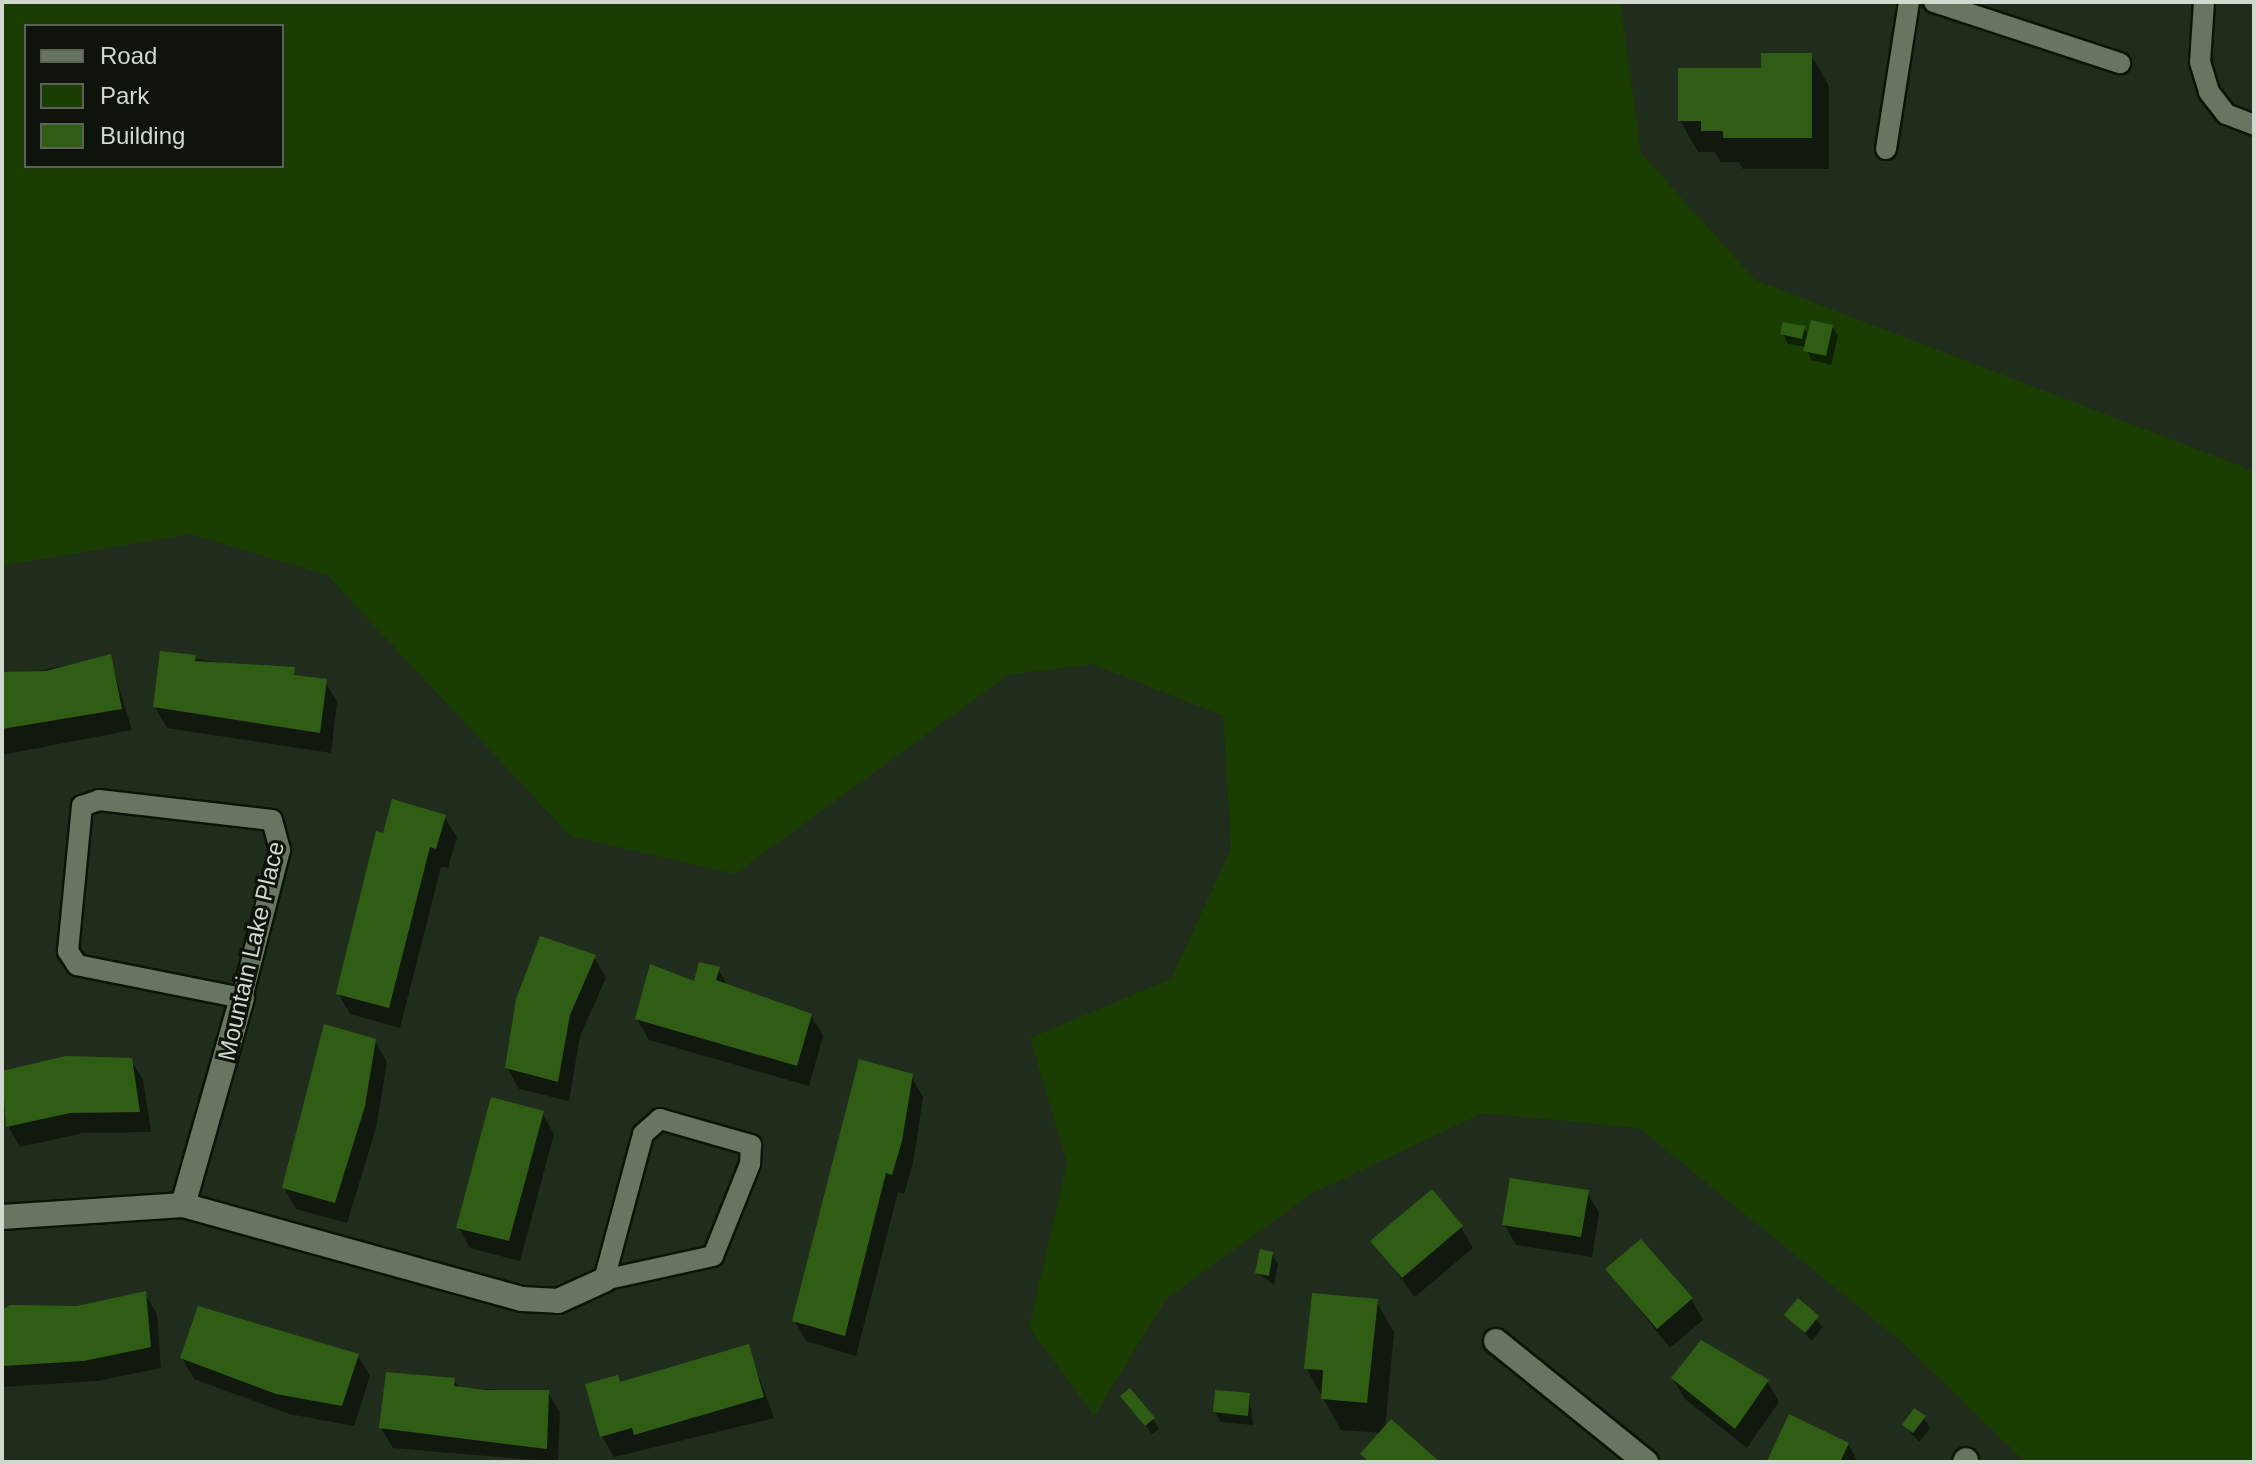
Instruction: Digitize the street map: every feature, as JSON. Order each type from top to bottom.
[{"type":"street","name":"Mountain Lake Place","points":[[183,1205],[242,998]]},
{"type":"street","points":[[2,1217],[183,1205],[522,1299],[558,1301],[604,1280]]},
{"type":"street","points":[[1496,1341],[1646,1462]]},
{"type":"lane","points":[[1886,149],[1909,2]]},
{"type":"lane","points":[[1934,2],[2120,63]]},
{"type":"lane","points":[[2204,2],[2200,62],[2209,92],[2226,114],[2254,125]]},
{"type":"lane","name":"Mountain Lake Place","points":[[99,800],[272,820],[280,850],[242,998],[77,965],[68,951],[82,806],[99,800]]},
{"type":"lane","points":[[660,1119],[751,1145],[750,1164],[713,1256],[604,1280],[643,1134],[660,1119]]},
{"type":"green space","points":[[2,2],[1620,2],[1641,153],[1755,280],[2254,471],[2254,1462],[2025,1462],[1904,1344],[1639,1128],[1483,1113],[1311,1194],[1166,1299],[1094,1416],[1029,1327],[1067,1163],[1030,1038],[1171,979],[1231,849],[1223,716],[1092,664],[1008,675],[735,874],[570,836],[327,575],[190,534],[2,566]]},
{"type":"building","points":[[1761,53],[1812,53],[1812,138],[1723,138],[1723,131],[1701,131],[1701,121],[1678,121],[1678,68],[1761,68]]},
{"type":"building","points":[[1811,320],[1833,325],[1826,356],[1803,351]]},
{"type":"building","points":[[1783,322],[1805,326],[1802,339],[1780,334]]},
{"type":"building","points":[[160,651],[196,655],[195,661],[295,667],[294,675],[327,679],[320,733],[153,707]]},
{"type":"building","points":[[111,654],[122,709],[2,729],[2,672],[46,671]]},
{"type":"building","points":[[392,799],[446,815],[436,849],[430,847],[389,1008],[336,994],[376,831],[383,833]]},
{"type":"building","points":[[540,936],[596,955],[570,1015],[558,1082],[505,1068],[516,999]]},
{"type":"building","points":[[699,962],[720,967],[716,980],[812,1014],[797,1066],[635,1019],[650,964],[694,981]]},
{"type":"building","points":[[324,1024],[376,1039],[365,1106],[335,1203],[282,1188]]},
{"type":"building","points":[[66,1056],[132,1058],[140,1112],[70,1113],[6,1127],[2,1071]]},
{"type":"building","points":[[859,1059],[913,1074],[902,1141],[892,1175],[886,1173],[845,1336],[792,1321]]},
{"type":"building","points":[[491,1097],[544,1111],[509,1241],[456,1228]]},
{"type":"building","points":[[1510,1178],[1589,1190],[1581,1237],[1502,1225]]},
{"type":"building","points":[[1432,1189],[1463,1226],[1402,1278],[1370,1241]]},
{"type":"building","points":[[1641,1239],[1693,1298],[1657,1329],[1605,1269]]},
{"type":"building","points":[[1260,1249],[1273,1252],[1269,1276],[1255,1273]]},
{"type":"building","points":[[146,1291],[151,1347],[84,1361],[2,1366],[2,1310],[10,1305],[77,1306]]},
{"type":"building","points":[[1312,1293],[1378,1299],[1367,1403],[1321,1399],[1323,1370],[1304,1369]]},
{"type":"building","points":[[1798,1298],[1819,1316],[1805,1333],[1784,1315]]},
{"type":"building","points":[[198,1306],[359,1354],[342,1406],[276,1394],[180,1358]]},
{"type":"building","points":[[1701,1340],[1769,1380],[1735,1429],[1671,1378]]},
{"type":"building","points":[[749,1344],[764,1397],[634,1435],[632,1428],[600,1437],[585,1384],[618,1375],[620,1382]]},
{"type":"building","points":[[386,1372],[455,1378],[454,1386],[486,1390],[549,1390],[547,1449],[379,1428]]},
{"type":"building","points":[[1130,1388],[1155,1418],[1145,1426],[1120,1396]]},
{"type":"building","points":[[1215,1390],[1250,1393],[1248,1416],[1213,1412]]},
{"type":"building","points":[[1914,1408],[1926,1416],[1913,1433],[1902,1425]]},
{"type":"building","points":[[1789,1414],[1849,1443],[1840,1462],[1767,1461]]},
{"type":"building","points":[[1391,1419],[1440,1462],[1369,1462],[1360,1454]]}]
